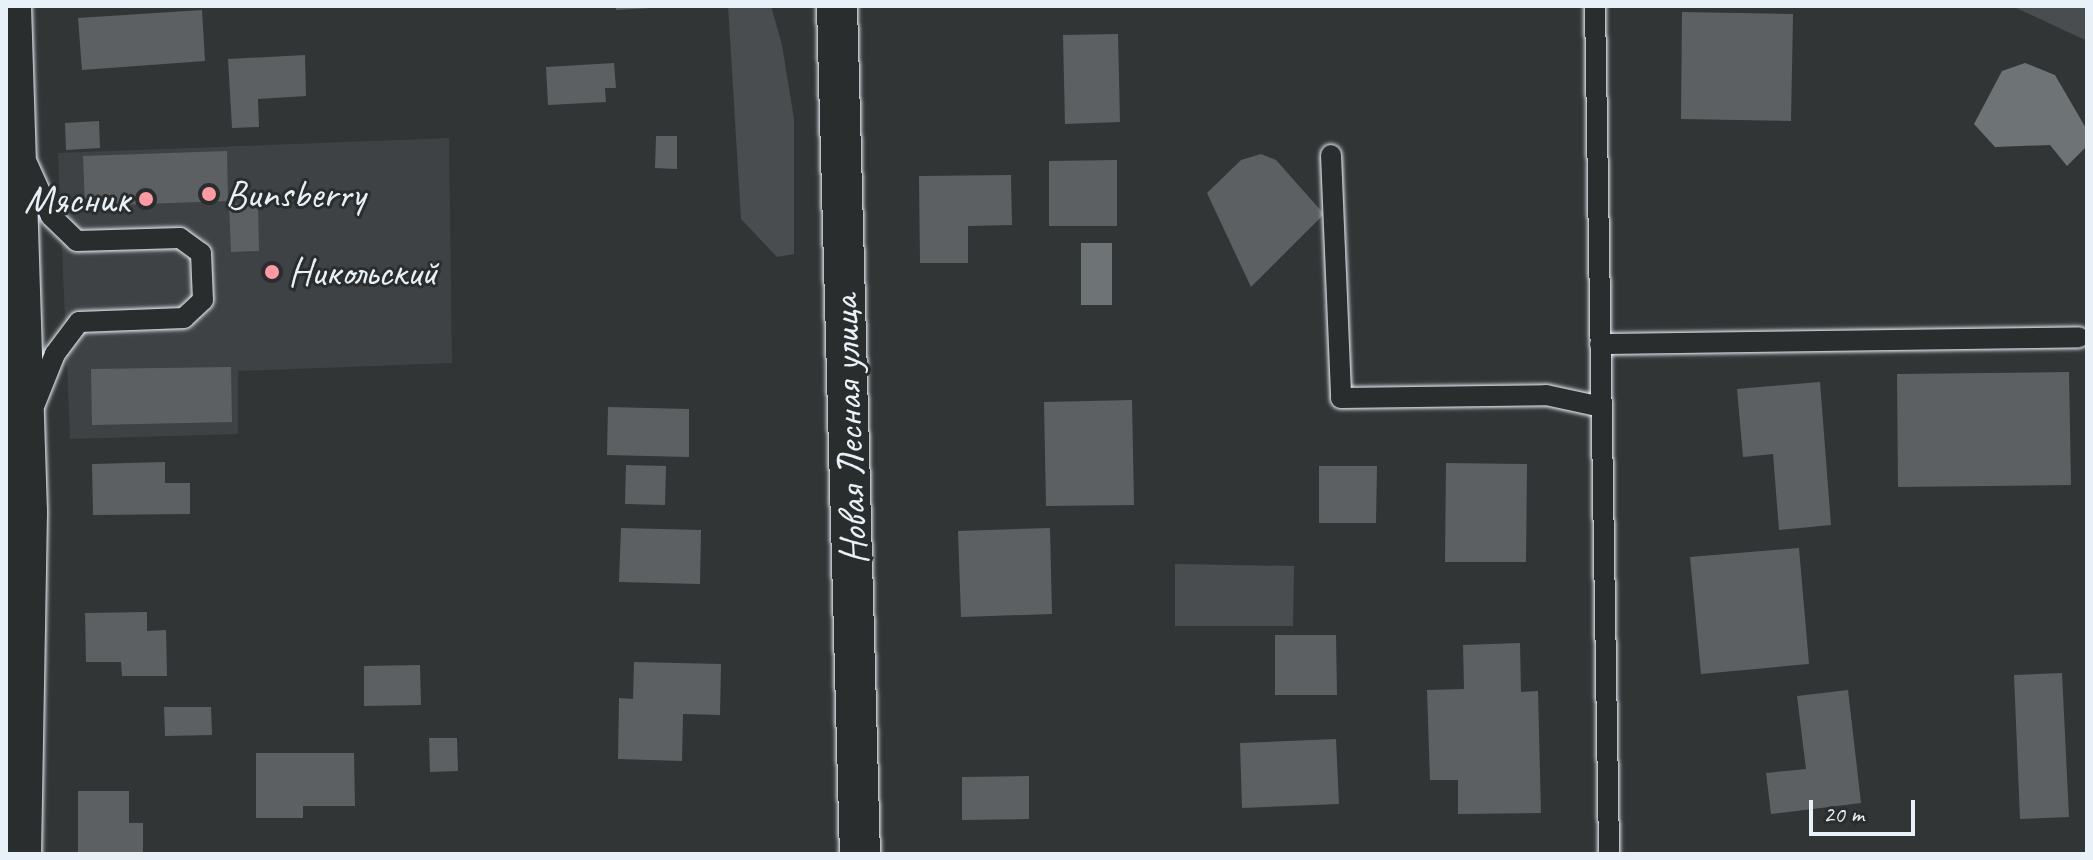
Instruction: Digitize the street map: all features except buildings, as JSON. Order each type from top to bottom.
[{"type":"main road","points":[[9,6],[24,447],[24,655],[19,854]]},
{"type":"street","name":"Новая Лесная улица","points":[[837,6],[860,854]]},
{"type":"lane","points":[[1595,6],[1609,854]]},
{"type":"lane","points":[[13,122],[51,216],[77,241],[180,238],[201,253],[203,284],[203,300],[184,318],[79,322],[55,354],[43,381],[24,447]]},
{"type":"lane","points":[[1331,155],[1341,398],[1546,395],[1602,407]]},
{"type":"lane","points":[[1600,344],[2079,337]]},
{"type":"shaded area","points":[[728,6],[771,6],[782,45],[794,119],[794,254],[777,257],[741,219]]},
{"type":"shaded area","points":[[2012,6],[2087,6],[2087,41]]},
{"type":"shaded area","points":[[2025,63],[2055,75],[2087,130],[2087,146],[2067,166],[2050,145],[1995,147],[1974,124],[2002,71]]},
{"type":"shaded area","points":[[449,138],[452,363],[238,371],[238,434],[70,439],[58,153]]},
{"type":"shaded area","points":[[1081,243],[1112,243],[1112,305],[1081,305]]},
{"type":"shaded area","points":[[1175,564],[1294,566],[1293,626],[1175,626]]},
{"type":"place","name":"Bunsberry","points":[[209,194]]},
{"type":"place","name":"Мясник","points":[[146,199]]},
{"type":"place","name":"Никольский","points":[[272,272]]}]
